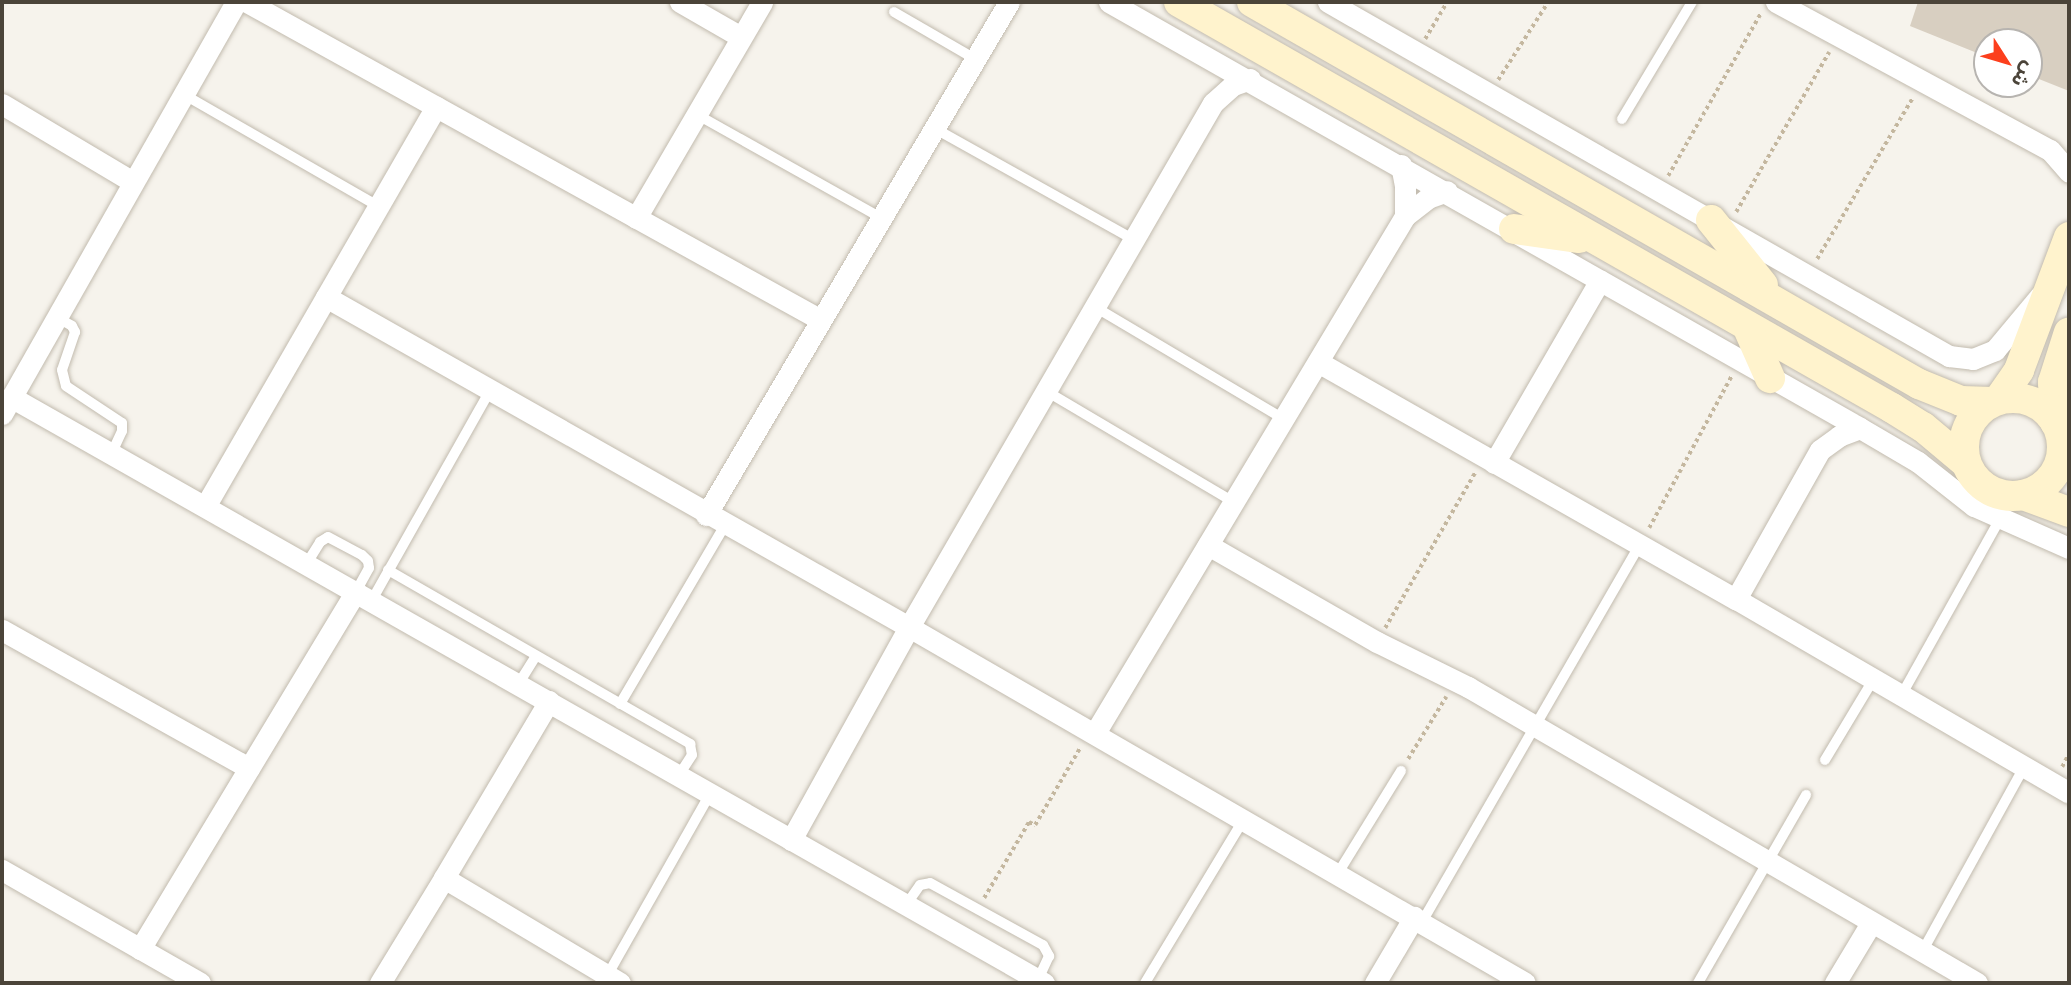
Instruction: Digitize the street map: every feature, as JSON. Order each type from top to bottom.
[{"type":"main road","points":[[1180,2],[1908,417],[1966,463]]},
{"type":"main road","points":[[1252,2],[1932,391],[1961,401],[2025,399],[2047,412],[2062,443]]},
{"type":"main road","points":[[1719,225],[1774,299]]},
{"type":"main road","points":[[1514,229],[1596,240]]},
{"type":"main road","points":[[2069,237],[2019,370],[1996,401],[1980,410],[1965,434],[1966,463],[1972,475],[1988,490],[2008,496],[2023,495],[2046,484],[2054,474],[2062,443],[2053,382],[2069,332]]},
{"type":"main road","points":[[1747,327],[1770,377]]},
{"type":"main road","points":[[2023,495],[2069,512]]},
{"type":"street","points":[[236,2],[7,405],[112,452],[906,905],[1012,975],[1041,981]]},
{"type":"street","points":[[247,2],[821,320]]},
{"type":"street","points":[[680,2],[741,37]]},
{"type":"street","points":[[636,218],[762,2]]},
{"type":"street","points":[[706,515],[1009,2]]},
{"type":"street","points":[[1109,2],[1208,55],[1860,428],[1918,462],[1974,506],[2000,519],[2039,532],[2069,548]]},
{"type":"street","points":[[1776,2],[2060,150],[2069,172]]},
{"type":"street","points":[[1338,4],[1938,351],[1961,359],[1984,356],[2004,342],[2056,275]]},
{"type":"street","points":[[1208,55],[1214,83],[1213,103]]},
{"type":"street","points":[[791,839],[909,626],[1213,103],[1233,85],[1250,79]]},
{"type":"street","points":[[2,104],[133,182]]},
{"type":"street","points":[[206,505],[436,107]]},
{"type":"street","points":[[1401,165],[1405,185],[1405,216]]},
{"type":"street","points":[[1093,732],[1405,216],[1429,198],[1447,191]]},
{"type":"street","points":[[1489,460],[1600,280]]},
{"type":"street","points":[[326,297],[706,515],[909,626],[1525,983]]},
{"type":"street","points":[[1318,362],[1736,599],[2069,793]]},
{"type":"street","points":[[1817,404],[1820,450]]},
{"type":"street","points":[[1736,599],[1820,450],[1839,436],[1860,428]]},
{"type":"street","points":[[1208,545],[1377,642],[1457,681],[1977,983]]},
{"type":"street","points":[[140,949],[249,768],[364,595]]},
{"type":"street","points":[[2,630],[249,768]]},
{"type":"street","points":[[380,983],[549,701]]},
{"type":"street","points":[[2,870],[200,983]]},
{"type":"street","points":[[444,878],[613,979]]},
{"type":"street","points":[[1375,983],[1418,920]]},
{"type":"street","points":[[1835,983],[1871,923]]},
{"type":"lane","points":[[1622,119],[1692,2]]},
{"type":"lane","points":[[894,12],[975,59]]},
{"type":"lane","points":[[183,94],[378,206]]},
{"type":"lane","points":[[696,114],[881,218]]},
{"type":"lane","points":[[934,128],[1134,240]]},
{"type":"lane","points":[[1095,307],[1284,419]]},
{"type":"lane","points":[[56,317],[72,326],[75,332],[62,370],[66,386],[122,423],[122,431],[112,452]]},
{"type":"lane","points":[[364,595],[388,570],[490,391]]},
{"type":"lane","points":[[1046,391],[1234,502]]},
{"type":"lane","points":[[1901,696],[2000,519]]},
{"type":"lane","points":[[620,704],[725,525]]},
{"type":"lane","points":[[307,563],[320,542],[328,537],[362,555],[368,561],[369,568],[364,595]]},
{"type":"lane","points":[[1418,920],[1639,546]]},
{"type":"lane","points":[[388,570],[690,744],[692,755],[679,775]]},
{"type":"lane","points":[[519,683],[536,656]]},
{"type":"lane","points":[[1825,760],[1873,680]]},
{"type":"lane","points":[[1922,952],[2024,767]]},
{"type":"lane","points":[[1338,873],[1401,771]]},
{"type":"lane","points":[[613,979],[710,794]]},
{"type":"lane","points":[[1698,983],[1806,795]]},
{"type":"lane","points":[[1145,983],[1244,819]]},
{"type":"lane","points":[[906,905],[920,885],[930,883],[977,909],[1046,948],[1049,956],[1041,981]]},
{"type":"path","points":[[1417,52],[1447,2]]},
{"type":"path","points":[[1490,94],[1548,2]]},
{"type":"path","points":[[1660,190],[1767,2]]},
{"type":"path","points":[[1719,225],[1840,34]]},
{"type":"path","points":[[1807,276],[1923,80]]},
{"type":"path","points":[[1639,546],[1740,361]]},
{"type":"path","points":[[1377,642],[1489,460]]},
{"type":"path","points":[[1401,771],[1457,681]]},
{"type":"path","points":[[977,909],[1028,822],[1035,825],[1093,732]]},
{"type":"building","points":[[1918,2],[2069,2],[2069,91],[2043,81],[2043,28],[1973,28],[1973,51],[1910,26]]}]
